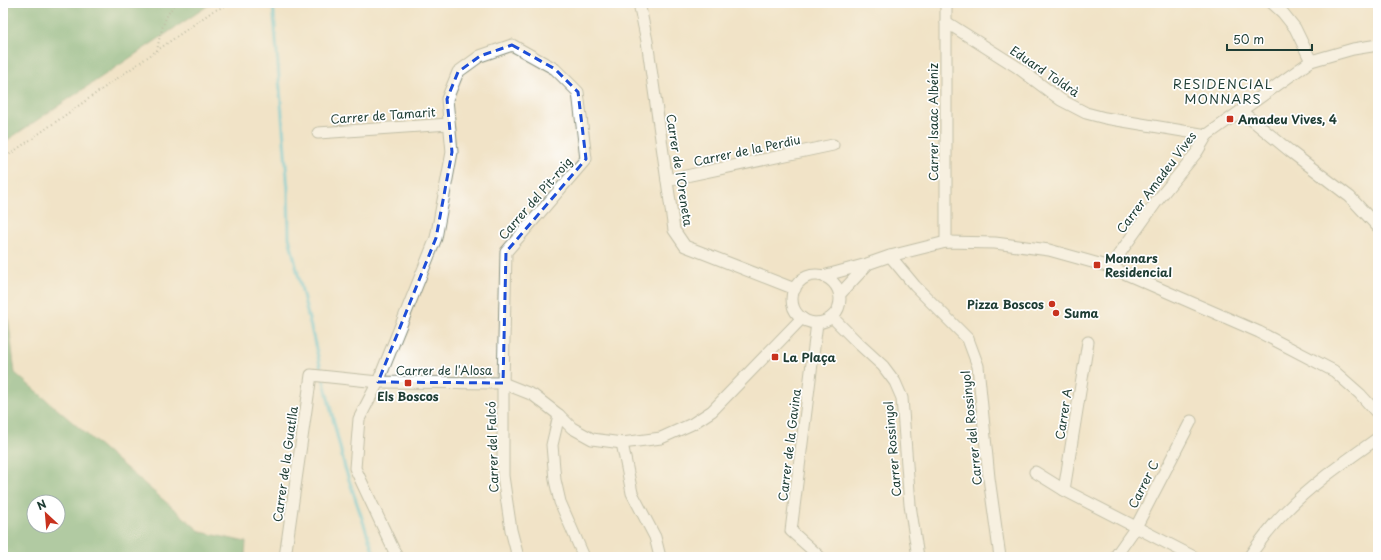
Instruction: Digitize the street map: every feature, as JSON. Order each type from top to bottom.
[{"type":"street","name":"Carrer de l'Oreneta","points":[[639,3],[647,41],[674,230],[685,246],[795,289]]},
{"type":"street","name":"Carrer Isaac Albéniz","points":[[946,3],[946,242]]},
{"type":"street","points":[[1272,3],[1294,28],[1311,60]]},
{"type":"street","name":"Eduard Toldrà","points":[[946,22],[1016,67],[1061,100],[1086,113],[1105,118],[1207,135]]},
{"type":"street","name":"Carrer del Pit-roig","points":[[397,557],[355,468],[359,419],[378,382],[436,238],[452,152],[447,100],[458,72],[480,56],[512,45],[555,70],[578,92],[586,159],[506,252],[503,383]]},
{"type":"street","name":"Carrer Amadeu Vives","points":[[1110,267],[1157,201],[1197,152],[1207,135],[1311,60],[1353,49],[1378,45]]},
{"type":"street","points":[[1241,111],[1290,152],[1350,197],[1378,228]]},
{"type":"street","name":"Carrer de Tamarit","points":[[318,133],[449,124]]},
{"type":"street","name":"Carrer de la Perdiu","points":[[667,180],[833,145]]},
{"type":"street","points":[[823,276],[890,256],[946,242],[995,243],[1049,250],[1110,267],[1259,332],[1334,371],[1360,394],[1378,414]]},
{"type":"street","name":"Carrer del Rossinyol","points":[[890,256],[915,286],[968,339],[973,351],[978,366],[989,478],[1000,557]]},
{"type":"street","points":[[840,294],[867,264]]},
{"type":"street","points":[[815,275],[823,276],[831,280],[837,286],[840,294],[838,310],[832,317],[825,321],[817,323],[809,322],[802,318],[793,305],[795,289],[800,282],[807,277],[815,275]]},
{"type":"street","name":"Carrer Rossinyol","points":[[832,317],[883,366],[894,382],[902,398],[910,505],[918,557]]},
{"type":"street","name":"Carrer de l'Alosa","points":[[313,375],[378,382],[503,383],[533,395],[559,415],[572,428],[592,439],[622,443],[661,438],[692,424],[712,411],[802,318]]},
{"type":"street","name":"Carrer de la Gavina","points":[[817,323],[791,531],[820,557]]},
{"type":"street","name":"Carrer A","points":[[1064,490],[1088,342]]},
{"type":"street","name":"Carrer de la Guatlla","points":[[284,557],[313,375]]},
{"type":"street","name":"Carrer del Falcó","points":[[503,383],[503,476],[511,530],[518,557]]},
{"type":"street","points":[[559,415],[552,445],[555,480],[560,502],[584,557]]},
{"type":"street","name":"Carrer C","points":[[1115,557],[1136,527],[1191,421]]},
{"type":"street","points":[[1249,557],[1285,512],[1333,470],[1378,438]]},
{"type":"street","points":[[622,443],[632,493],[655,537],[660,557]]},
{"type":"street","points":[[1035,472],[1064,490],[1194,557]]},
{"type":"path","points":[[157,51],[161,31],[172,8],[177,3]]},
{"type":"path","points":[[3,159],[212,11],[233,3]]},
{"type":"highlighted area","points":[[512,45],[555,69],[578,92],[586,159],[506,252],[503,383],[378,382],[436,238],[452,152],[447,99],[458,72],[480,56]]},
{"type":"green space","points":[[3,3],[212,3],[3,143]]},
{"type":"green space","points":[[3,275],[15,373],[201,532],[246,542],[245,557],[3,557]]},
{"type":"waterway","points":[[273,3],[288,190],[289,237],[345,468],[375,557]]},
{"type":"place","name":"Amadeu Vives, 4","points":[[1230,119]]},
{"type":"place","name":"Monnars Residencial","points":[[1097,265]]},
{"type":"place","name":"Pizza Boscos","points":[[1052,304]]},
{"type":"place","name":"Suma","points":[[1056,313]]},
{"type":"place","name":"La Plaça","points":[[775,357]]},
{"type":"place","name":"Els Boscos","points":[[408,383]]},
{"type":"district","name":"RESIDENCIAL MONNARS","points":[[1223,90]]}]
